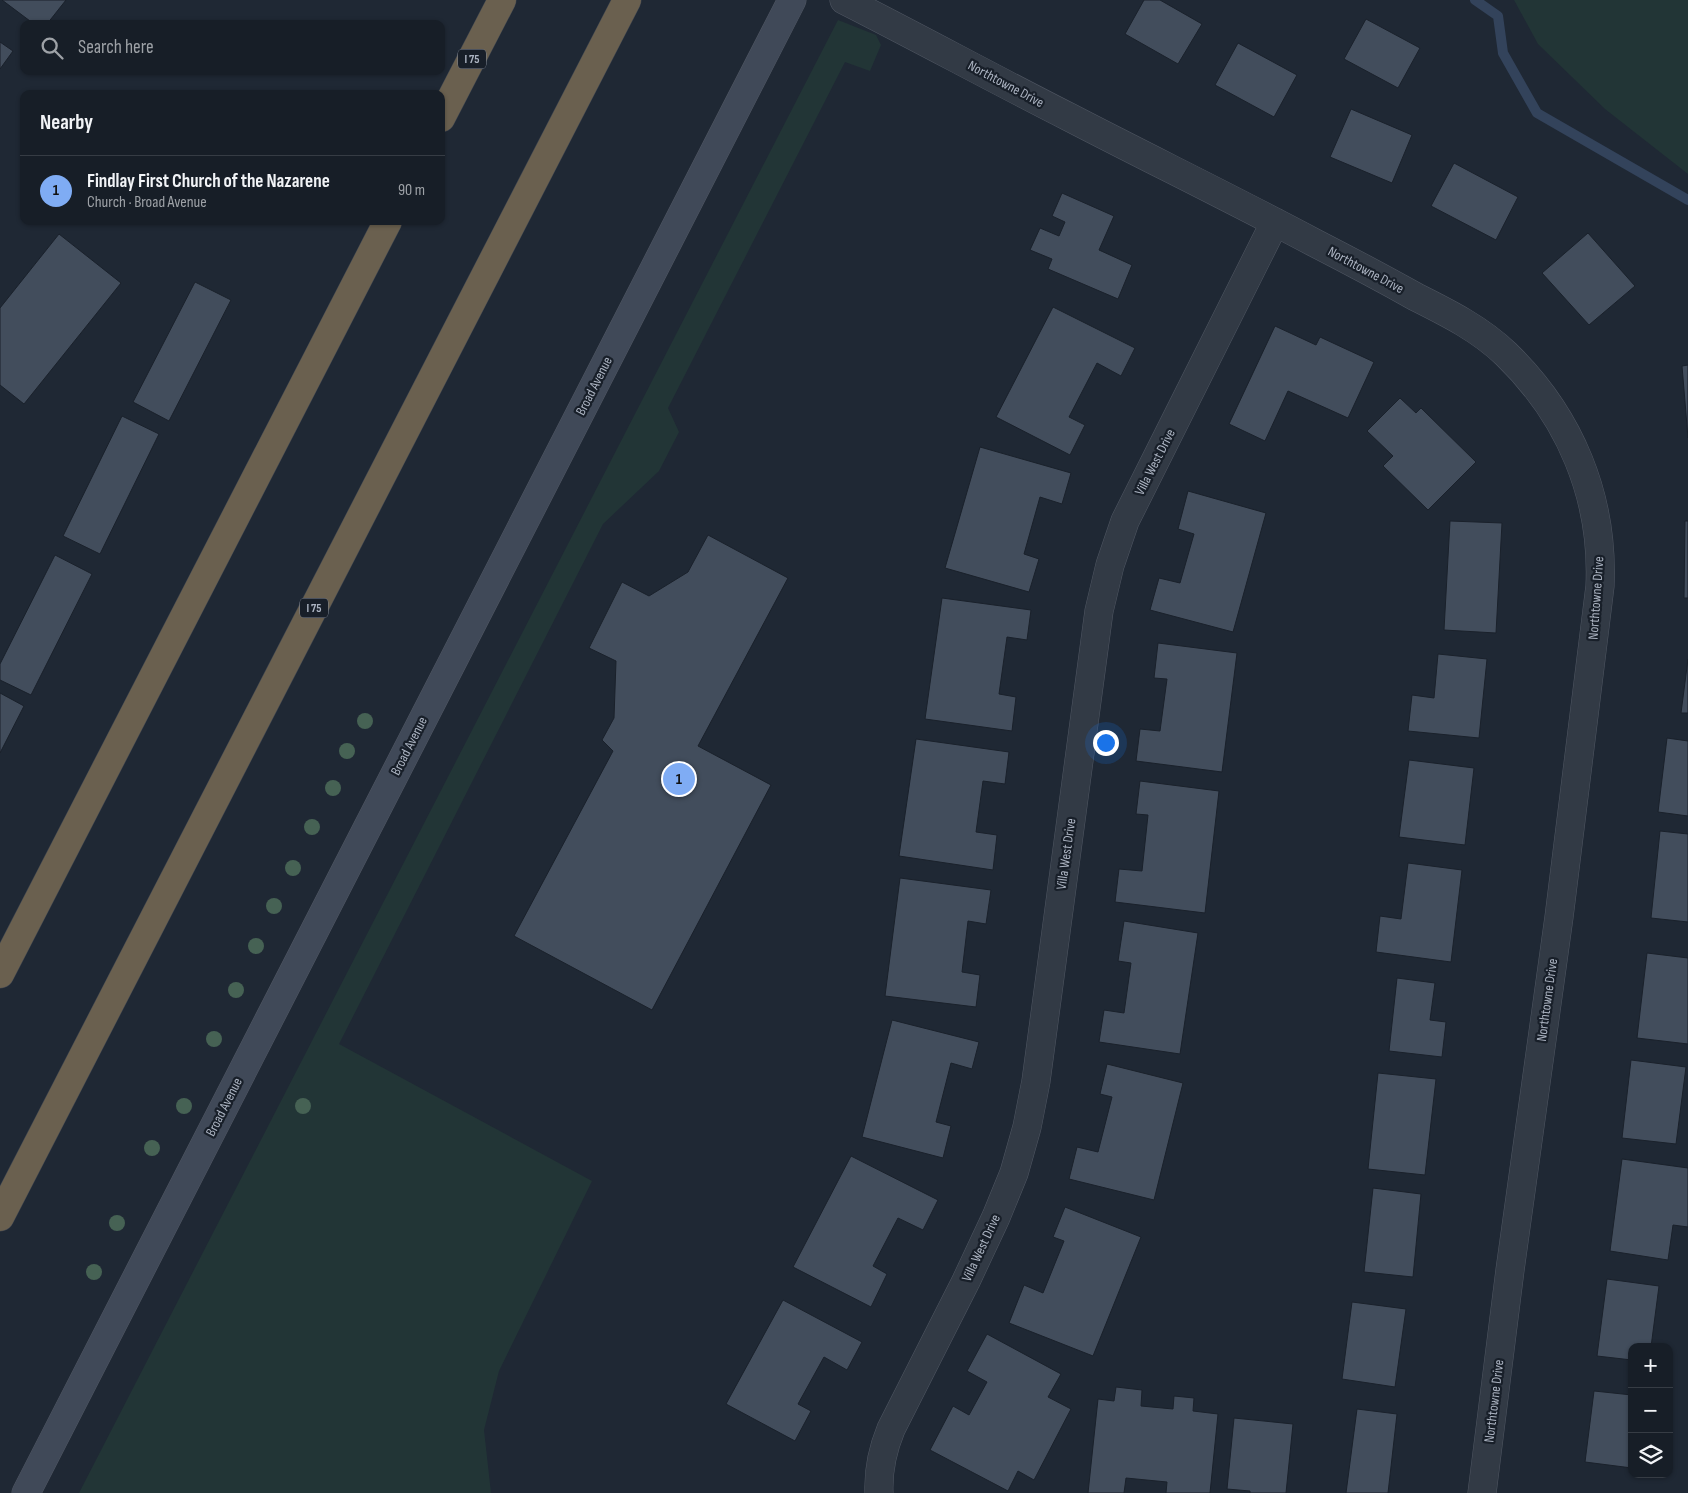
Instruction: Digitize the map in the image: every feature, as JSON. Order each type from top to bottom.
[{"type":"highway","name":"I 75","points":[[445,110],[502,0]]},
{"type":"highway","name":"I 75","points":[[0,1217],[627,0]]},
{"type":"highway","points":[[0,974],[386,225]]},
{"type":"main road","name":"Broad Avenue","points":[[26,1493],[792,0]]},
{"type":"street","name":"Northtowne Drive","points":[[844,0],[1275,222],[1466,323],[1504,352],[1520,369],[1550,406],[1574,447],[1590,492],[1600,539],[1600,586],[1482,1493]]},
{"type":"street","name":"Villa West Drive","points":[[879,1493],[878,1474],[882,1451],[891,1429],[966,1281],[996,1216],[1014,1173],[1027,1127],[1036,1081],[1099,611],[1110,565],[1125,521],[1275,222]]},
{"type":"shaded area","points":[[1514,0],[1688,0],[1688,174],[1605,109],[1538,44]]},
{"type":"shaded area","points":[[838,20],[876,35],[881,45],[870,71],[845,62],[668,408],[679,432],[659,471],[603,524],[339,1044],[592,1181],[499,1371],[484,1430],[491,1493],[79,1493]]},
{"type":"building","points":[[2,0],[66,0],[50,20],[29,20]]},
{"type":"building","points":[[1144,0],[1160,0],[1202,24],[1178,64],[1125,34]]},
{"type":"building","points":[[1366,19],[1420,48],[1398,88],[1344,59]]},
{"type":"building","points":[[0,42],[13,51],[0,69]]},
{"type":"building","points":[[1238,43],[1297,75],[1274,117],[1215,85]]},
{"type":"building","points":[[1351,109],[1412,135],[1392,183],[1330,157]]},
{"type":"building","points":[[1454,163],[1518,197],[1496,240],[1431,206]]},
{"type":"building","points":[[1062,193],[1114,216],[1099,250],[1132,265],[1118,299],[1048,269],[1052,259],[1030,250],[1040,228],[1059,236],[1065,222],[1052,216]]},
{"type":"building","points":[[1588,233],[1635,286],[1589,325],[1542,273]]},
{"type":"building","points":[[59,234],[121,283],[24,404],[0,385],[0,308]]},
{"type":"building","points":[[195,282],[231,300],[169,421],[133,402]]},
{"type":"building","points":[[1053,307],[1135,348],[1121,376],[1097,363],[1069,417],[1085,425],[1070,455],[996,417]]},
{"type":"building","points":[[1275,326],[1316,345],[1320,337],[1374,362],[1348,418],[1288,391],[1265,441],[1229,424]]},
{"type":"building","points":[[1688,365],[1688,438],[1682,366]]},
{"type":"building","points":[[1400,398],[1416,413],[1421,408],[1476,462],[1428,510],[1383,466],[1393,456],[1367,431]]},
{"type":"building","points":[[122,416],[159,434],[100,554],[63,536]]},
{"type":"building","points":[[980,447],[1071,473],[1062,504],[1040,497],[1024,554],[1039,559],[1029,592],[945,568]]},
{"type":"building","points":[[1188,491],[1266,513],[1233,632],[1150,610],[1159,578],[1180,583],[1194,534],[1178,529]]},
{"type":"building","points":[[1450,521],[1502,523],[1496,633],[1444,630]]},
{"type":"building","points":[[1685,521],[1688,521],[1688,598],[1684,598]]},
{"type":"building","points":[[708,535],[788,578],[698,746],[771,785],[652,1010],[514,936],[613,751],[602,740],[614,718],[616,661],[589,648],[622,582],[649,596],[688,572]]},
{"type":"building","points":[[55,555],[92,574],[31,695],[0,680],[0,664]]},
{"type":"building","points":[[942,598],[1031,610],[1027,640],[1007,637],[999,694],[1016,697],[1012,731],[925,719]]},
{"type":"building","points":[[1158,643],[1237,653],[1222,772],[1136,761],[1140,729],[1160,731],[1167,679],[1154,678]]},
{"type":"building","points":[[1438,654],[1487,659],[1479,738],[1408,731],[1412,695],[1434,698]]},
{"type":"building","points":[[1688,659],[1688,713],[1681,713]]},
{"type":"building","points":[[0,693],[24,706],[0,753]]},
{"type":"building","points":[[1667,738],[1688,741],[1688,816],[1658,812]]},
{"type":"building","points":[[916,739],[1009,752],[1005,784],[983,781],[976,832],[997,835],[993,870],[899,856]]},
{"type":"building","points":[[1409,760],[1474,768],[1465,845],[1399,837]]},
{"type":"building","points":[[1140,781],[1219,791],[1205,913],[1115,902],[1119,869],[1142,871],[1148,815],[1136,814]]},
{"type":"building","points":[[1660,831],[1688,834],[1688,922],[1651,918]]},
{"type":"building","points":[[1408,863],[1462,870],[1451,962],[1376,952],[1380,916],[1401,919]]},
{"type":"building","points":[[900,878],[991,890],[986,924],[968,921],[962,972],[980,975],[976,1007],[885,996]]},
{"type":"building","points":[[1124,921],[1198,933],[1180,1054],[1099,1042],[1104,1010],[1124,1013],[1131,963],[1118,961]]},
{"type":"building","points":[[1647,953],[1688,958],[1688,1044],[1637,1038]]},
{"type":"building","points":[[1397,978],[1435,983],[1430,1020],[1446,1022],[1442,1057],[1389,1051]]},
{"type":"building","points":[[892,1020],[979,1042],[972,1069],[951,1063],[936,1122],[951,1126],[943,1158],[862,1137]]},
{"type":"building","points":[[1631,1060],[1686,1067],[1676,1144],[1622,1138]]},
{"type":"building","points":[[1107,1064],[1183,1083],[1154,1200],[1069,1179],[1077,1147],[1098,1152],[1112,1097],[1100,1094]]},
{"type":"building","points":[[1378,1073],[1436,1079],[1425,1175],[1368,1169]]},
{"type":"building","points":[[851,1156],[938,1200],[923,1230],[898,1218],[873,1266],[887,1274],[871,1307],[793,1267]]},
{"type":"building","points":[[1622,1159],[1688,1168],[1688,1227],[1673,1225],[1668,1260],[1610,1251]]},
{"type":"building","points":[[1373,1188],[1421,1194],[1413,1277],[1364,1272]]},
{"type":"building","points":[[1065,1207],[1141,1237],[1093,1356],[1009,1323],[1024,1285],[1043,1293],[1064,1241],[1053,1237]]},
{"type":"building","points":[[1607,1279],[1659,1286],[1652,1343],[1628,1343],[1628,1360],[1597,1356]]},
{"type":"building","points":[[783,1300],[862,1342],[847,1370],[824,1357],[798,1404],[811,1411],[795,1441],[726,1404]]},
{"type":"building","points":[[1352,1302],[1406,1309],[1395,1387],[1342,1379]]},
{"type":"building","points":[[987,1334],[1061,1374],[1048,1397],[1071,1409],[1034,1480],[1018,1471],[1008,1491],[930,1450],[953,1406],[969,1415],[987,1382],[967,1371]]},
{"type":"building","points":[[1116,1387],[1142,1390],[1141,1406],[1173,1409],[1174,1396],[1194,1398],[1193,1411],[1218,1414],[1210,1493],[1166,1493],[1167,1482],[1126,1478],[1124,1493],[1088,1493],[1098,1399],[1114,1401]]},
{"type":"building","points":[[1594,1391],[1628,1395],[1628,1467],[1585,1462]]},
{"type":"building","points":[[1357,1409],[1397,1414],[1388,1493],[1346,1493]]},
{"type":"building","points":[[1234,1418],[1293,1424],[1286,1493],[1250,1493],[1250,1491],[1227,1489]]},
{"type":"waterway","points":[[1475,0],[1498,16],[1503,53],[1537,113],[1688,200]]},
{"type":"place","name":"Findlay First Church of the Nazarene","points":[[679,779]]}]
